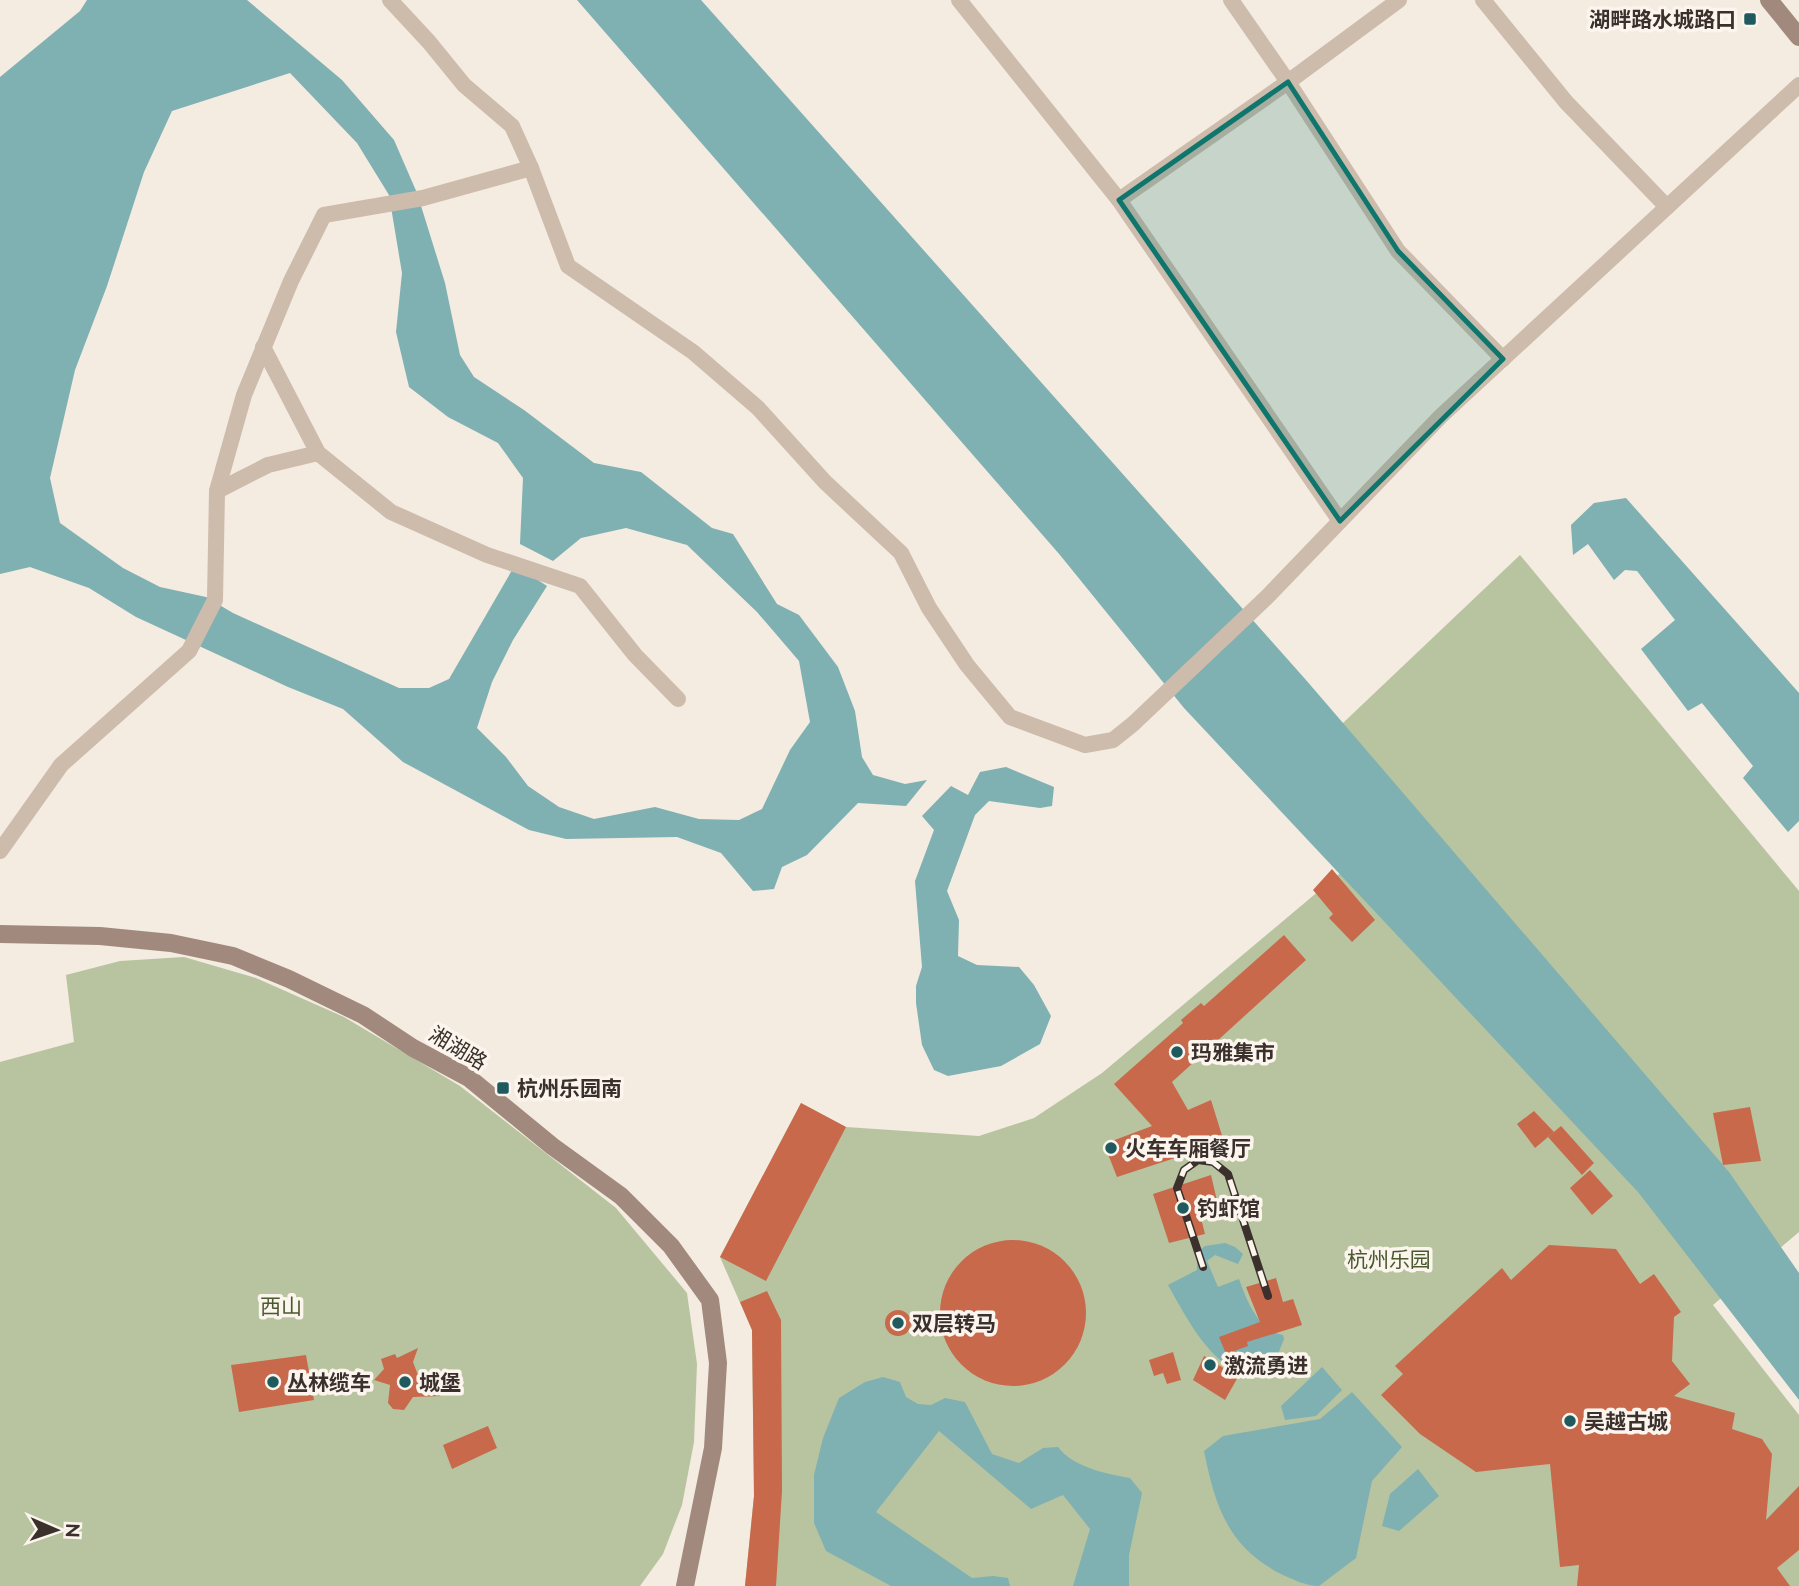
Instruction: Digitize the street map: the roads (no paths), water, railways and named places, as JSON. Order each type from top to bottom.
[{"type":"main road","points":[[1769,0],[1799,37]]},
{"type":"main road","name":"湘湖路","points":[[0,934],[100,936],[171,943],[233,956],[289,979],[363,1015],[413,1048],[469,1079],[552,1146],[621,1196],[671,1246],[710,1300],[718,1363],[713,1448],[685,1586]]},
{"type":"street","points":[[390,0],[464,85],[512,127],[531,168],[568,266],[702,360],[758,408],[825,482],[901,553],[929,608],[967,665],[1010,717],[1084,745],[1114,740],[1260,603],[1441,416],[1799,85]]},
{"type":"street","points":[[959,0],[1119,200],[1340,521]]},
{"type":"street","points":[[1231,0],[1398,251],[1503,359]]},
{"type":"street","points":[[1119,200],[1288,82],[1399,0]]},
{"type":"street","points":[[1483,0],[1566,102],[1667,207]]},
{"type":"street","points":[[0,851],[61,765],[189,651],[215,600],[217,491],[244,395],[291,281],[324,215],[423,198],[531,168]]},
{"type":"street","points":[[264,347],[318,453],[391,512],[487,555],[580,586],[635,654],[678,699]]},
{"type":"street","points":[[217,491],[268,465],[318,453]]},
{"type":"water","points":[[87,0],[247,0],[342,80],[394,140],[417,193],[445,283],[460,355],[474,377],[524,410],[594,463],[641,472],[712,528],[733,534],[777,604],[799,615],[838,667],[855,711],[862,757],[873,775],[905,784],[927,780],[906,806],[858,803],[807,855],[782,867],[774,889],[753,891],[721,853],[677,837],[566,839],[529,830],[403,762],[343,709],[288,687],[136,617],[89,588],[30,567],[0,574],[0,77],[80,11]],"holes":[[[290,73],[357,143],[389,195],[402,273],[396,332],[409,387],[448,417],[498,443],[523,478],[520,544],[553,561],[581,538],[626,528],[687,545],[757,612],[799,661],[810,722],[790,750],[762,809],[739,820],[699,819],[655,807],[594,819],[559,807],[528,786],[506,757],[477,728],[492,682],[513,640],[547,586],[515,565],[449,679],[429,688],[399,688],[233,613],[206,597],[160,587],[123,568],[60,523],[50,478],[75,370],[107,286],[144,172],[172,111]]]},
{"type":"water","points":[[577,0],[701,0],[1306,680],[1729,1172],[1799,1273],[1799,1400],[1638,1192],[1184,708],[1060,555]]},
{"type":"water","points":[[1626,498],[1799,693],[1799,821],[1788,832],[1743,778],[1753,766],[1702,703],[1688,711],[1641,649],[1675,620],[1637,571],[1625,570],[1614,580],[1588,544],[1573,555],[1571,525],[1594,503]]},
{"type":"water","points":[[1006,767],[1054,787],[1052,806],[1040,808],[989,801],[975,815],[947,891],[959,920],[958,956],[977,965],[1019,967],[1034,985],[1051,1016],[1040,1044],[1001,1066],[948,1076],[934,1070],[922,1045],[916,1003],[916,986],[922,967],[915,881],[934,830],[922,816],[951,786],[968,795],[980,772]]},
{"type":"water","points":[[1225,1243],[1243,1254],[1238,1264],[1215,1255],[1207,1261],[1218,1287],[1239,1279],[1260,1321],[1275,1333],[1283,1335],[1284,1339],[1276,1359],[1254,1378],[1239,1373],[1213,1353],[1202,1341],[1168,1285],[1197,1270],[1197,1252],[1205,1246]]},
{"type":"water","points":[[1322,1367],[1342,1390],[1316,1416],[1285,1420],[1281,1406]]},
{"type":"water","points":[[883,1377],[900,1382],[906,1397],[918,1404],[931,1405],[945,1398],[965,1402],[992,1454],[1019,1463],[1043,1448],[1058,1447],[1081,1465],[1130,1478],[1142,1493],[1129,1555],[1129,1586],[1073,1586],[1090,1529],[1063,1495],[1031,1509],[939,1431],[876,1512],[972,1578],[1008,1578],[1010,1586],[891,1586],[826,1551],[814,1523],[814,1475],[823,1438],[839,1398],[865,1382]]},
{"type":"water","points":[[1352,1392],[1402,1447],[1372,1481],[1356,1558],[1319,1586],[1310,1585],[1283,1575],[1264,1564],[1237,1538],[1219,1507],[1204,1451],[1223,1436],[1320,1419]]},
{"type":"water","points":[[1418,1469],[1439,1496],[1399,1531],[1382,1526],[1390,1494]]},
{"type":"railway","points":[[1203,1267],[1177,1188],[1184,1170],[1198,1160],[1213,1162],[1228,1174],[1268,1296]]},
{"type":"place","name":"湖畔路水城路口","points":[[1750,19]]},
{"type":"place","name":"玛雅集市","points":[[1177,1052]]},
{"type":"place","name":"杭州乐园南","points":[[503,1088]]},
{"type":"place","name":"火车车厢餐厅","points":[[1111,1148]]},
{"type":"place","name":"钓虾馆","points":[[1183,1208]]},
{"type":"place","name":"双层转马","points":[[898,1323]]},
{"type":"place","name":"激流勇进","points":[[1210,1365]]},
{"type":"place","name":"丛林缆车","points":[[273,1382]]},
{"type":"place","name":"城堡","points":[[405,1382]]},
{"type":"place","name":"吴越古城","points":[[1570,1421]]},
{"type":"park label","name":"杭州乐园","points":[[1389,1259]]},
{"type":"park label","name":"西山","points":[[281,1306]]}]
